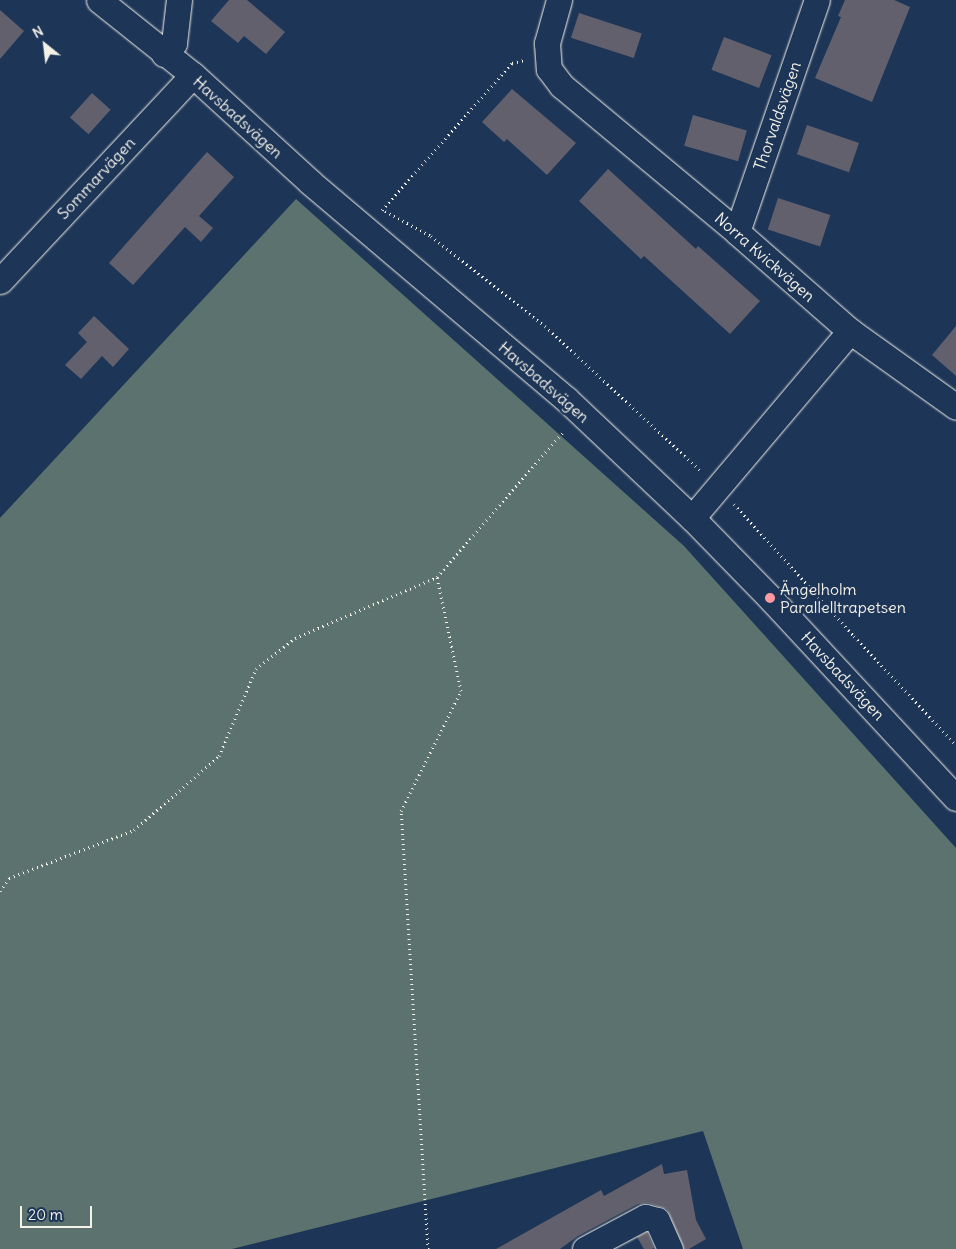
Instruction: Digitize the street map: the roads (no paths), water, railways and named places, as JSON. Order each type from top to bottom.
[{"type":"street","name":"Havsbadsvägen","points":[[99,0],[164,54],[193,75],[310,182],[580,412],[692,518],[777,605],[956,798]]},
{"type":"street","points":[[164,54],[174,43],[178,0]]},
{"type":"street","name":"Norra Kvickvägen","points":[[559,0],[547,43],[548,69],[562,86],[737,232],[850,331],[956,407]]},
{"type":"street","name":"Thorvaldsvägen","points":[[737,232],[818,0]]},
{"type":"street","name":"Sommarvägen","points":[[0,281],[193,75]]},
{"type":"street","points":[[692,518],[850,331]]},
{"type":"street","points":[[585,1249],[645,1217],[657,1220],[670,1249]]},
{"type":"place","name":"Ängelholm Parallelltrapetsen","points":[[770,598]]}]
